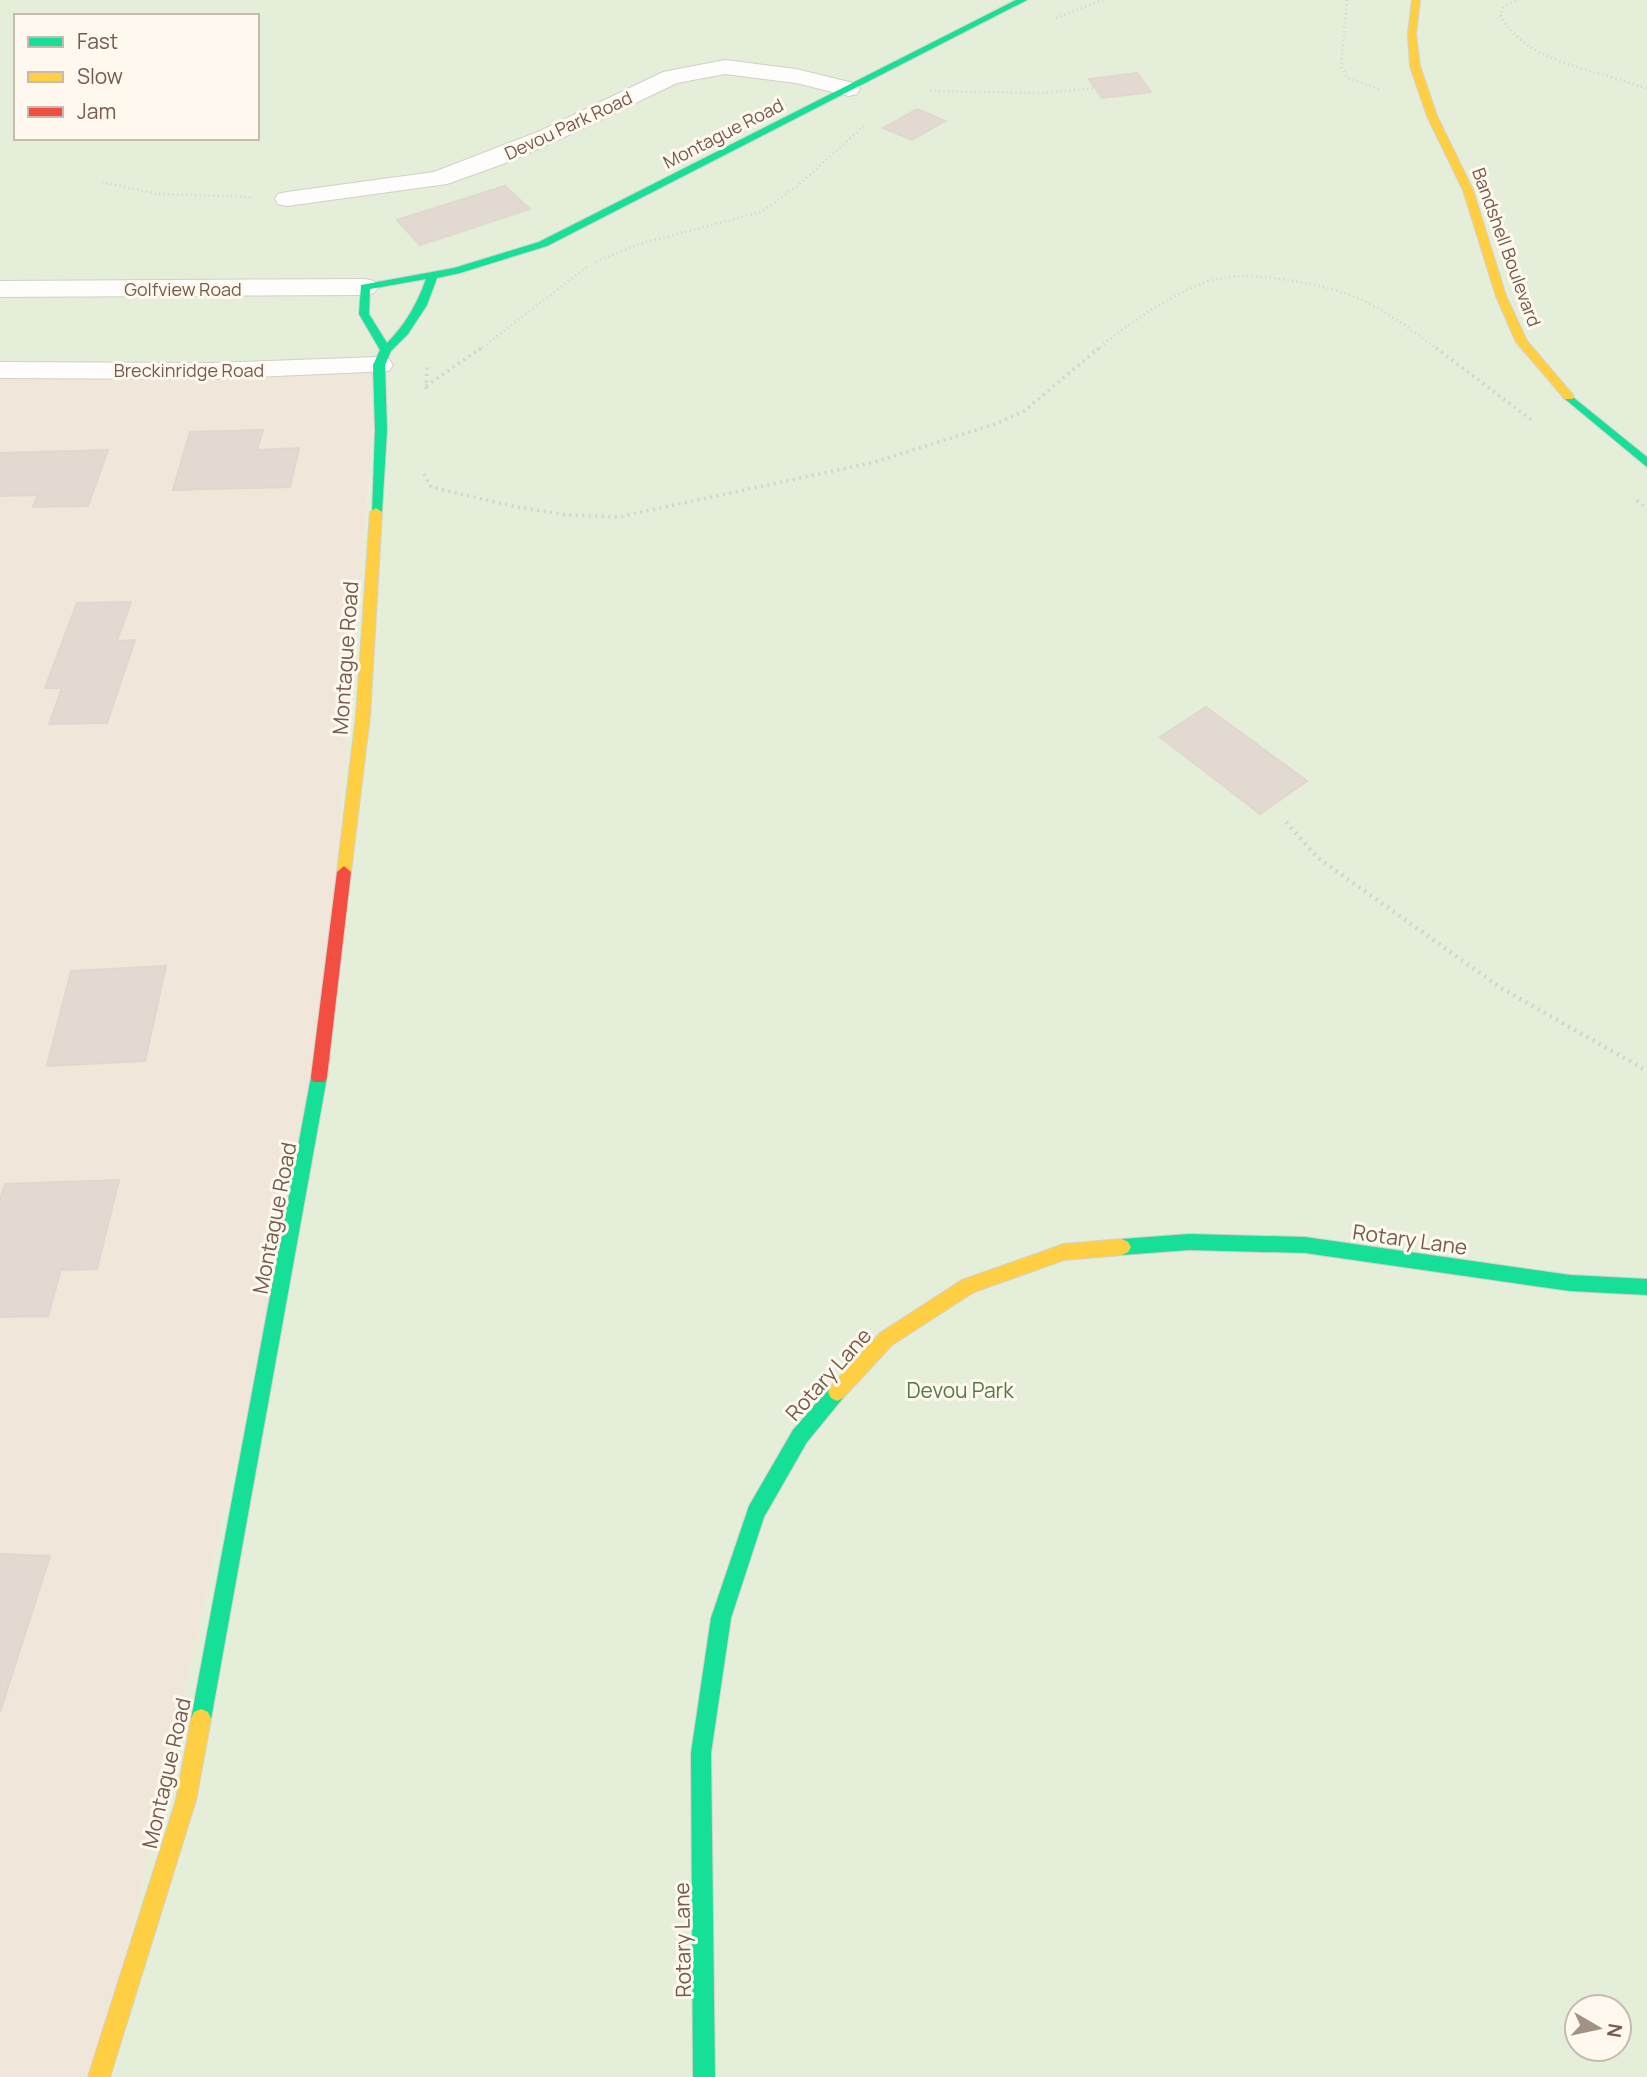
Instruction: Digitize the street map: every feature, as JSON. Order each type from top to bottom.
[{"type":"street","name":"Montague Road","points":[[99,2077],[186,1800],[317,1103],[363,716],[381,430],[382,357],[364,314],[365,287],[432,278],[505,260],[543,244],[1023,0]]},
{"type":"street","name":"Bandshell Boulevard","points":[[1416,0],[1412,34],[1415,66],[1432,116],[1468,190],[1501,296],[1522,342],[1567,395],[1647,463]]},
{"type":"street","name":"Devou Park Road","points":[[287,199],[439,178],[495,159],[548,136],[671,77],[725,67],[796,76],[849,89]]},
{"type":"street","points":[[382,357],[404,332],[422,305],[432,278]]},
{"type":"street","name":"Golfview Road","points":[[0,289],[365,287]]},
{"type":"street","name":"Breckinridge Road","points":[[0,370],[211,371],[382,357]]},
{"type":"street","name":"Rotary Lane","points":[[704,2077],[701,1753],[721,1618],[756,1513],[800,1436],[858,1366],[886,1339],[968,1286],[1065,1252],[1189,1242],[1305,1245],[1570,1283],[1647,1287]]},
{"type":"path","points":[[1046,24],[1103,0]]},
{"type":"path","points":[[1515,0],[1504,7],[1500,15],[1502,23],[1510,33],[1525,46],[1647,89]]},
{"type":"path","points":[[930,91],[1041,93],[1095,88]]},
{"type":"path","points":[[426,386],[451,371],[553,289],[591,264],[639,244],[761,212],[796,187],[853,133],[874,119]]},
{"type":"path","points":[[102,181],[157,194],[287,199]]},
{"type":"path","points":[[424,465],[424,478],[431,487],[517,508],[567,515],[618,517],[814,477],[887,459],[995,424],[1024,411],[1091,353],[1150,311],[1197,286],[1222,278],[1241,277],[1293,280],[1361,299],[1400,322],[1536,422]]},
{"type":"path","points":[[423,355],[427,366],[425,399]]},
{"type":"path","points":[[1286,821],[1318,858],[1500,988],[1647,1071]]},
{"type":"shaded area","points":[[379,365],[316,1103],[99,2077],[0,2077],[0,370]]},
{"type":"green space","name":"Devou Park","points":[[0,0],[1647,0],[1647,2077],[99,2077],[316,1103],[379,365],[0,370]]},
{"type":"building","points":[[1137,73],[1151,92],[1102,98],[1089,79]]},
{"type":"building","points":[[917,109],[945,121],[912,140],[883,128]]},
{"type":"building","points":[[505,186],[530,209],[420,245],[397,220]]},
{"type":"building","points":[[263,430],[257,450],[299,448],[290,487],[173,490],[190,432]]},
{"type":"building","points":[[108,450],[88,506],[33,507],[38,495],[0,496],[0,453]]},
{"type":"building","points":[[131,602],[117,641],[135,640],[107,723],[49,724],[62,688],[45,688],[77,603]]},
{"type":"building","points":[[1206,707],[1307,781],[1260,814],[1160,737]]},
{"type":"building","points":[[166,966],[145,1061],[47,1066],[71,971]]},
{"type":"building","points":[[119,1180],[97,1269],[61,1270],[48,1316],[0,1317],[0,1199],[5,1184]]},
{"type":"building","points":[[0,1554],[50,1556],[0,1712]]},
{"type":"traffic: fast","points":[[386,350],[364,314],[365,287],[456,271],[543,244],[1023,0]]},
{"type":"traffic: fast","points":[[376,512],[381,430],[379,365],[386,350],[404,332],[422,305],[432,278]]},
{"type":"traffic: fast","points":[[1569,397],[1647,463]]},
{"type":"traffic: fast","points":[[201,1719],[319,1077]]},
{"type":"traffic: fast","points":[[1122,1247],[1189,1242],[1305,1245],[1570,1283],[1647,1287]]},
{"type":"traffic: fast","points":[[704,2077],[701,1753],[721,1618],[756,1513],[800,1436],[837,1392]]},
{"type":"traffic: slow","points":[[1416,0],[1412,34],[1415,66],[1432,116],[1468,190],[1501,296],[1522,342],[1569,397]]},
{"type":"traffic: slow","points":[[344,872],[363,716],[376,512]]},
{"type":"traffic: slow","points":[[837,1392],[886,1339],[968,1286],[1064,1252],[1122,1247]]},
{"type":"traffic: slow","points":[[99,2077],[186,1800],[201,1719]]},
{"type":"traffic: jam","points":[[319,1077],[344,872]]}]
